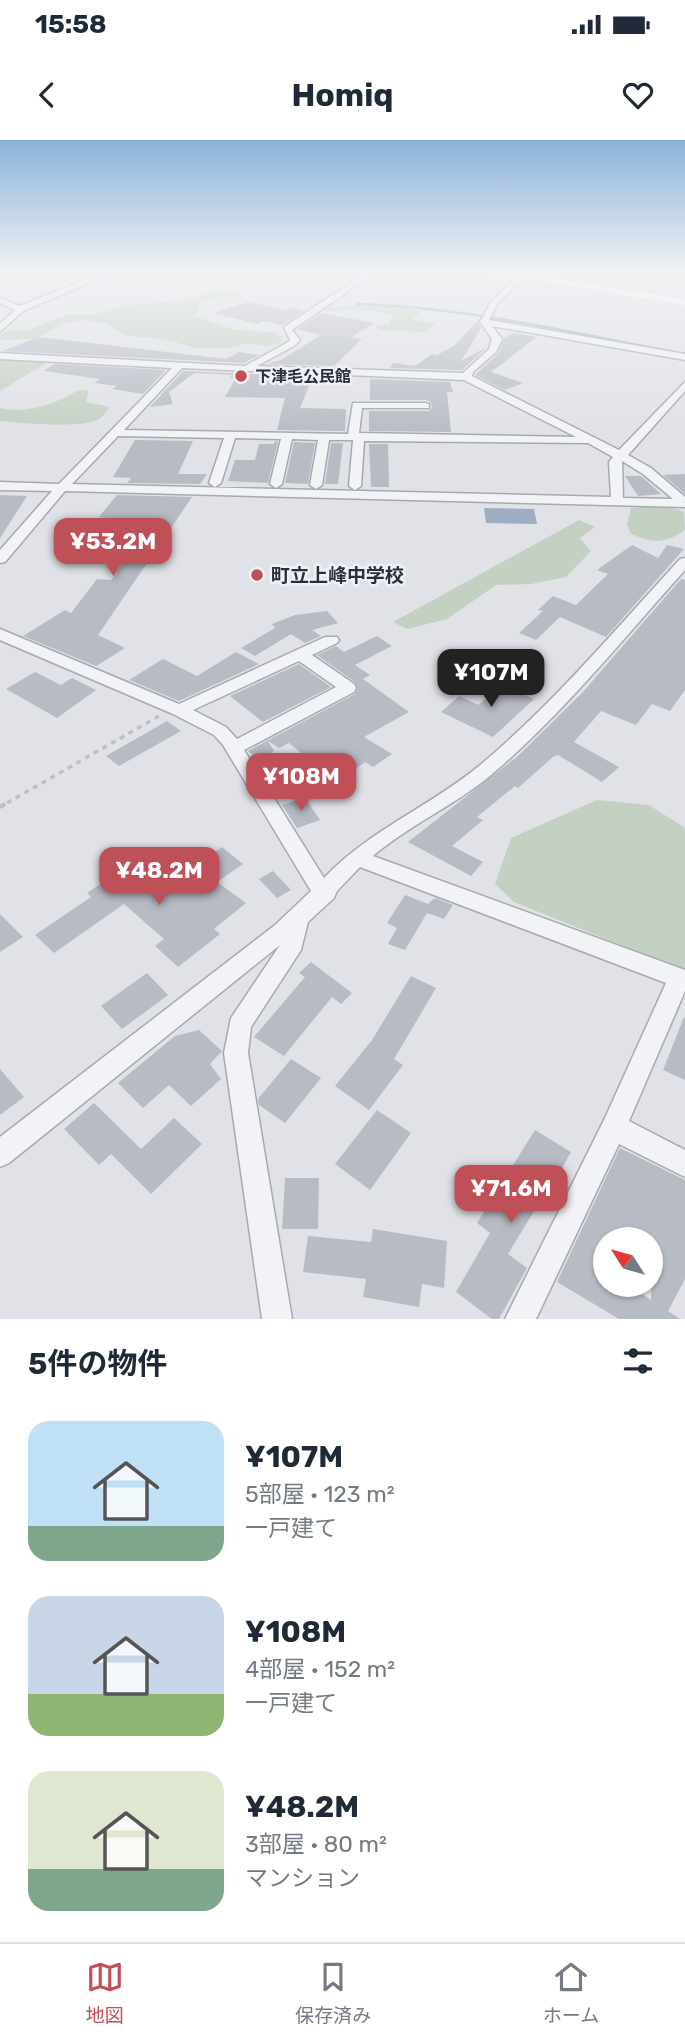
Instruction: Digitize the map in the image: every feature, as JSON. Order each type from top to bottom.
[{"type":"street","points":[[249,367],[291,344],[295,340],[287,329],[293,325]]},
{"type":"street","points":[[467,377],[468,371],[493,350],[497,339],[488,325]]},
{"type":"street","points":[[512,325],[685,357]]},
{"type":"street","points":[[0,356],[467,377],[648,471],[685,503]]},
{"type":"street","points":[[0,559],[180,365]]},
{"type":"street","points":[[617,500],[615,463],[685,385]]},
{"type":"street","points":[[355,486],[359,441],[353,433],[357,405],[588,441]]},
{"type":"street","points":[[115,433],[356,437],[425,417]]},
{"type":"street","points":[[215,483],[231,435]]},
{"type":"street","points":[[276,484],[288,436]]},
{"type":"street","points":[[316,485],[324,436]]},
{"type":"street","points":[[0,486],[685,503]]},
{"type":"street","points":[[0,1154],[269,941],[297,923],[357,858],[382,838],[452,796],[534,726],[685,562]]},
{"type":"street","points":[[0,634],[179,710],[220,731],[234,748],[315,883],[327,892]]},
{"type":"street","points":[[179,710],[331,640]]},
{"type":"street","points":[[234,748],[348,688],[300,654]]},
{"type":"street","points":[[357,858],[682,979],[614,1127],[520,1319]]},
{"type":"street","points":[[277,1319],[236,1053],[239,1025],[293,944],[297,923]]},
{"type":"street","points":[[614,1127],[685,1164]]},
{"type":"path","points":[[0,807],[160,716],[179,710]]},
{"type":"green space","points":[[40,325],[60,325],[36,339],[0,340],[0,335],[7,331],[27,330]]},
{"type":"green space","points":[[109,325],[220,325],[235,330],[275,332],[282,342],[269,346],[246,344],[228,348],[197,348],[163,339],[128,336]]},
{"type":"green space","points":[[435,325],[425,332],[380,330],[375,327]]},
{"type":"green space","points":[[0,359],[48,362],[0,391]]},
{"type":"green space","points":[[79,390],[89,391],[86,402],[110,407],[99,419],[79,424],[0,421],[0,408],[21,410],[41,407]]},
{"type":"green space","points":[[668,506],[684,512],[685,530],[659,541],[631,534],[627,524],[631,508]]},
{"type":"green space","points":[[579,520],[595,527],[580,538],[591,551],[566,577],[531,584],[496,585],[447,619],[407,629],[393,622]]},
{"type":"green space","points":[[597,800],[649,805],[685,828],[685,971],[514,902],[495,884],[511,838]]},
{"type":"water","points":[[484,508],[534,509],[537,524],[486,523]]},
{"type":"building","points":[[304,325],[372,325],[351,337],[362,339],[334,366],[267,364],[281,360],[321,335],[298,329]]},
{"type":"building","points":[[473,325],[479,325],[481,328],[461,361],[487,347],[462,370],[390,368],[393,363],[415,366],[432,354],[437,355],[454,346]]},
{"type":"building","points":[[514,333],[537,337],[491,372],[523,383],[505,390],[475,375],[498,354],[504,338]]},
{"type":"building","points":[[39,337],[226,359],[239,352],[259,355],[244,363],[3,351]]},
{"type":"building","points":[[54,364],[166,370],[143,394],[95,383],[100,379],[44,371]]},
{"type":"building","points":[[183,371],[323,377],[312,378],[300,408],[346,409],[345,431],[277,430],[285,398],[225,397],[235,379],[230,378],[232,375],[194,373],[169,392],[173,404],[150,407]]},
{"type":"building","points":[[370,379],[450,382],[453,392],[447,392],[451,432],[369,431],[369,411],[429,411],[432,408],[431,402],[426,400],[370,400]]},
{"type":"building","points":[[135,440],[193,441],[178,474],[207,474],[200,484],[127,483],[131,478],[113,477]]},
{"type":"building","points":[[275,441],[278,442],[268,483],[228,481],[235,460],[255,460],[259,444],[274,444]]},
{"type":"building","points":[[294,442],[315,443],[308,484],[285,483]]},
{"type":"building","points":[[331,443],[343,443],[338,484],[325,484]]},
{"type":"building","points":[[369,444],[388,444],[389,487],[371,487]]},
{"type":"building","points":[[685,474],[685,494],[663,475]]},
{"type":"building","points":[[625,476],[641,476],[661,494],[638,496]]},
{"type":"building","points":[[0,495],[27,496],[0,538]]},
{"type":"building","points":[[117,495],[192,497],[98,635],[125,648],[96,666],[23,636],[65,610],[71,613],[97,579],[111,580],[131,552],[104,549],[126,520],[99,517]]},
{"type":"building","points":[[632,545],[658,558],[667,545],[684,549],[606,637],[560,617],[536,640],[519,633],[543,611],[538,610],[553,596],[576,605],[608,574],[597,570]]},
{"type":"building","points":[[681,579],[685,580],[685,690],[670,711],[652,704],[636,725],[601,711],[574,742],[619,767],[602,782],[558,755],[553,757],[518,788],[515,786],[477,817],[483,820],[452,846],[483,862],[471,876],[408,842],[518,756],[582,693]]},
{"type":"building","points":[[327,611],[338,623],[312,630],[321,636],[305,643],[291,634],[255,656],[241,648],[275,628],[272,624],[295,615]]},
{"type":"building","points":[[377,636],[392,646],[355,665],[370,675],[363,679],[409,712],[364,737],[392,754],[373,767],[365,762],[342,778],[334,774],[330,777],[289,743],[279,748],[268,741],[274,751],[258,760],[248,751],[355,694],[358,689],[355,682],[317,655],[336,646],[344,652]]},
{"type":"building","points":[[236,652],[259,664],[179,701],[129,680],[163,659],[197,676]]},
{"type":"building","points":[[299,664],[331,687],[263,722],[230,696]]},
{"type":"building","points":[[35,672],[61,685],[72,678],[96,690],[57,718],[6,689]]},
{"type":"building","points":[[508,680],[529,689],[523,694],[534,699],[493,737],[441,712],[459,696],[478,705]]},
{"type":"building","points":[[167,721],[181,731],[119,766],[106,756]]},
{"type":"building","points":[[305,798],[320,820],[297,828],[282,805]]},
{"type":"building","points":[[222,847],[243,864],[217,882],[246,903],[214,929],[220,934],[178,967],[155,946],[164,939],[124,904],[54,953],[35,935],[91,897],[87,893],[133,862],[163,887]]},
{"type":"building","points":[[273,871],[291,890],[277,898],[259,879]]},
{"type":"building","points":[[405,895],[428,904],[435,898],[453,905],[444,919],[427,913],[405,950],[388,944],[397,928],[387,923]]},
{"type":"building","points":[[0,914],[23,937],[0,952]]},
{"type":"building","points":[[311,962],[352,993],[341,1004],[332,997],[284,1056],[254,1037],[305,977],[299,973]]},
{"type":"building","points":[[147,973],[168,995],[122,1029],[101,1006]]},
{"type":"building","points":[[411,976],[436,988],[394,1059],[403,1065],[369,1110],[335,1086],[372,1040]]},
{"type":"building","points":[[685,1018],[685,1080],[663,1070]]},
{"type":"building","points":[[199,1030],[222,1051],[210,1064],[221,1079],[191,1106],[169,1085],[143,1108],[118,1083],[175,1036]]},
{"type":"building","points":[[291,1059],[321,1078],[285,1123],[259,1105],[258,1099]]},
{"type":"building","points":[[0,1069],[24,1097],[0,1115]]},
{"type":"building","points":[[94,1103],[141,1149],[174,1118],[202,1144],[151,1194],[111,1154],[99,1165],[64,1129]]},
{"type":"building","points":[[377,1110],[411,1133],[370,1190],[335,1164]]},
{"type":"building","points":[[535,1130],[571,1152],[542,1205],[539,1203],[508,1254],[527,1268],[499,1319],[492,1319],[456,1292],[490,1233],[477,1223]]},
{"type":"building","points":[[620,1148],[685,1180],[685,1279],[668,1311],[680,1319],[619,1319],[557,1282]]},
{"type":"building","points":[[285,1178],[319,1178],[318,1229],[282,1229]]},
{"type":"building","points":[[373,1229],[447,1241],[444,1288],[422,1284],[419,1307],[363,1297],[366,1279],[303,1272],[308,1236],[371,1242]]},
{"type":"waterway","points":[[534,325],[685,354]]},
{"type":"place","name":"下津毛公民館","points":[[241,376]]},
{"type":"place","name":"町立上峰中学校","points":[[257,575]]}]
